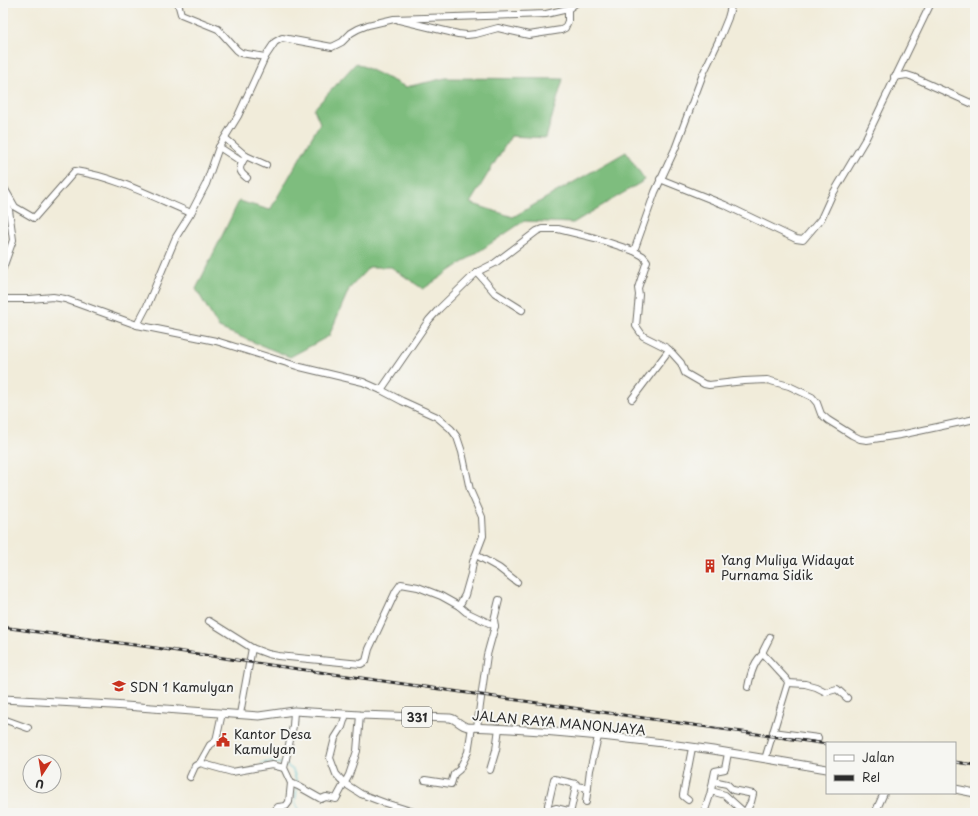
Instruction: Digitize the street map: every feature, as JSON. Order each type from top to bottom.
[{"type":"main road","name":"JALAN RAYA MANONJAYA","points":[[3,701],[112,705],[259,716],[294,711],[450,718],[454,719],[463,726],[570,733],[728,753],[826,769]]},
{"type":"main road","points":[[956,789],[975,792]]},
{"type":"street","points":[[178,3],[181,14],[218,29],[241,53],[265,57]]},
{"type":"street","points":[[137,325],[147,306],[176,237],[206,184],[224,138],[238,116],[265,57],[275,42],[282,38],[332,46],[342,42],[358,28],[368,24],[394,19],[546,14],[568,8],[576,3]]},
{"type":"street","points":[[634,251],[660,179],[675,149],[703,74],[719,40],[732,3]]},
{"type":"street","points":[[660,179],[725,205],[796,239],[803,240],[821,219],[831,197],[866,138],[894,77],[931,3]]},
{"type":"street","points":[[394,19],[458,34],[476,34],[498,28],[530,35],[538,35],[564,29],[568,21],[568,8]]},
{"type":"street","points":[[894,77],[913,77],[975,105]]},
{"type":"street","points":[[224,138],[246,156],[266,165]]},
{"type":"street","points":[[220,147],[242,162]]},
{"type":"street","points":[[246,156],[242,162],[240,170],[241,173],[247,178]]},
{"type":"street","points":[[4,188],[15,207],[34,218],[72,172],[76,171],[124,183],[155,198],[191,212]]},
{"type":"street","points":[[3,268],[13,240],[4,188]]},
{"type":"street","points":[[381,390],[434,314],[477,272],[495,263],[537,231],[542,229],[558,229],[615,244],[643,256],[647,261],[638,288],[639,295],[636,326],[643,336],[669,350],[681,363],[685,373],[704,384],[709,385],[767,380],[789,386],[815,400],[821,414],[852,435],[860,439],[867,440],[900,435],[975,419]]},
{"type":"street","points":[[477,272],[495,293],[522,310]]},
{"type":"street","points":[[3,299],[53,297],[65,299],[137,325],[216,341],[300,366],[363,382],[437,417],[451,429],[456,437],[462,452],[470,490],[482,517],[483,536],[476,554],[467,590],[459,606]]},
{"type":"street","points":[[632,399],[669,350]]},
{"type":"street","points":[[476,554],[493,564],[517,582]]},
{"type":"street","points":[[209,621],[252,648],[268,654],[361,664],[366,660],[373,638],[396,591],[401,584],[418,587],[441,596],[459,606],[466,612],[494,626]]},
{"type":"street","points":[[426,780],[451,784],[454,774],[459,770],[468,752],[499,600]]},
{"type":"street","points":[[748,687],[753,670],[763,654],[770,637]]},
{"type":"street","points":[[240,714],[252,648]]},
{"type":"street","points":[[763,654],[787,680],[788,683],[765,759]]},
{"type":"street","points":[[788,683],[805,684],[826,692],[837,688],[847,698]]},
{"type":"street","points":[[284,768],[293,726],[294,711]]},
{"type":"street","points":[[190,778],[195,766],[200,763],[210,745],[216,741],[222,713]]},
{"type":"street","points":[[346,714],[342,727],[335,738],[330,759],[334,771],[344,783],[361,794],[417,813]]},
{"type":"street","points":[[200,763],[230,772],[272,765],[284,768],[295,784],[321,800],[326,797],[334,799],[336,798],[349,774],[357,751],[360,715]]},
{"type":"street","points":[[3,720],[28,728]]},
{"type":"street","points":[[490,770],[495,753],[499,728]]},
{"type":"street","points":[[773,732],[818,738]]},
{"type":"street","points":[[586,802],[598,737]]},
{"type":"street","points":[[688,800],[683,796],[683,794],[692,748]]},
{"type":"street","points":[[704,813],[716,770],[725,768],[728,753]]},
{"type":"street","points":[[548,805],[554,779],[588,788]]},
{"type":"street","points":[[711,791],[725,795],[745,813],[751,802],[753,794],[733,790],[726,784],[713,781]]},
{"type":"street","points":[[273,813],[278,807],[286,806],[288,804],[295,784]]},
{"type":"street","points":[[552,813],[553,809],[556,808],[571,811],[576,786]]},
{"type":"street","points":[[875,813],[884,794]]},
{"type":"green space","points":[[356,63],[406,87],[446,78],[563,79],[546,138],[511,136],[470,203],[513,217],[626,152],[645,180],[573,223],[524,221],[423,289],[391,267],[369,267],[349,289],[329,336],[290,357],[219,328],[196,289],[239,201],[270,210],[320,123],[314,109]]},
{"type":"waterway","points":[[262,763],[273,762],[283,764]]},
{"type":"waterway","points":[[286,765],[293,770],[297,783]]},
{"type":"waterway","points":[[297,787],[295,803],[301,813]]},
{"type":"railway","points":[[3,627],[826,744]]},
{"type":"railway","points":[[956,762],[975,765]]},
{"type":"place","name":"Yang Muliya Widayat Purnama Sidik","points":[[710,566]]},
{"type":"place","name":"SDN 1 Kamulyan","points":[[119,686]]},
{"type":"place","name":"Kantor Desa Kamulyan","points":[[223,740]]}]
